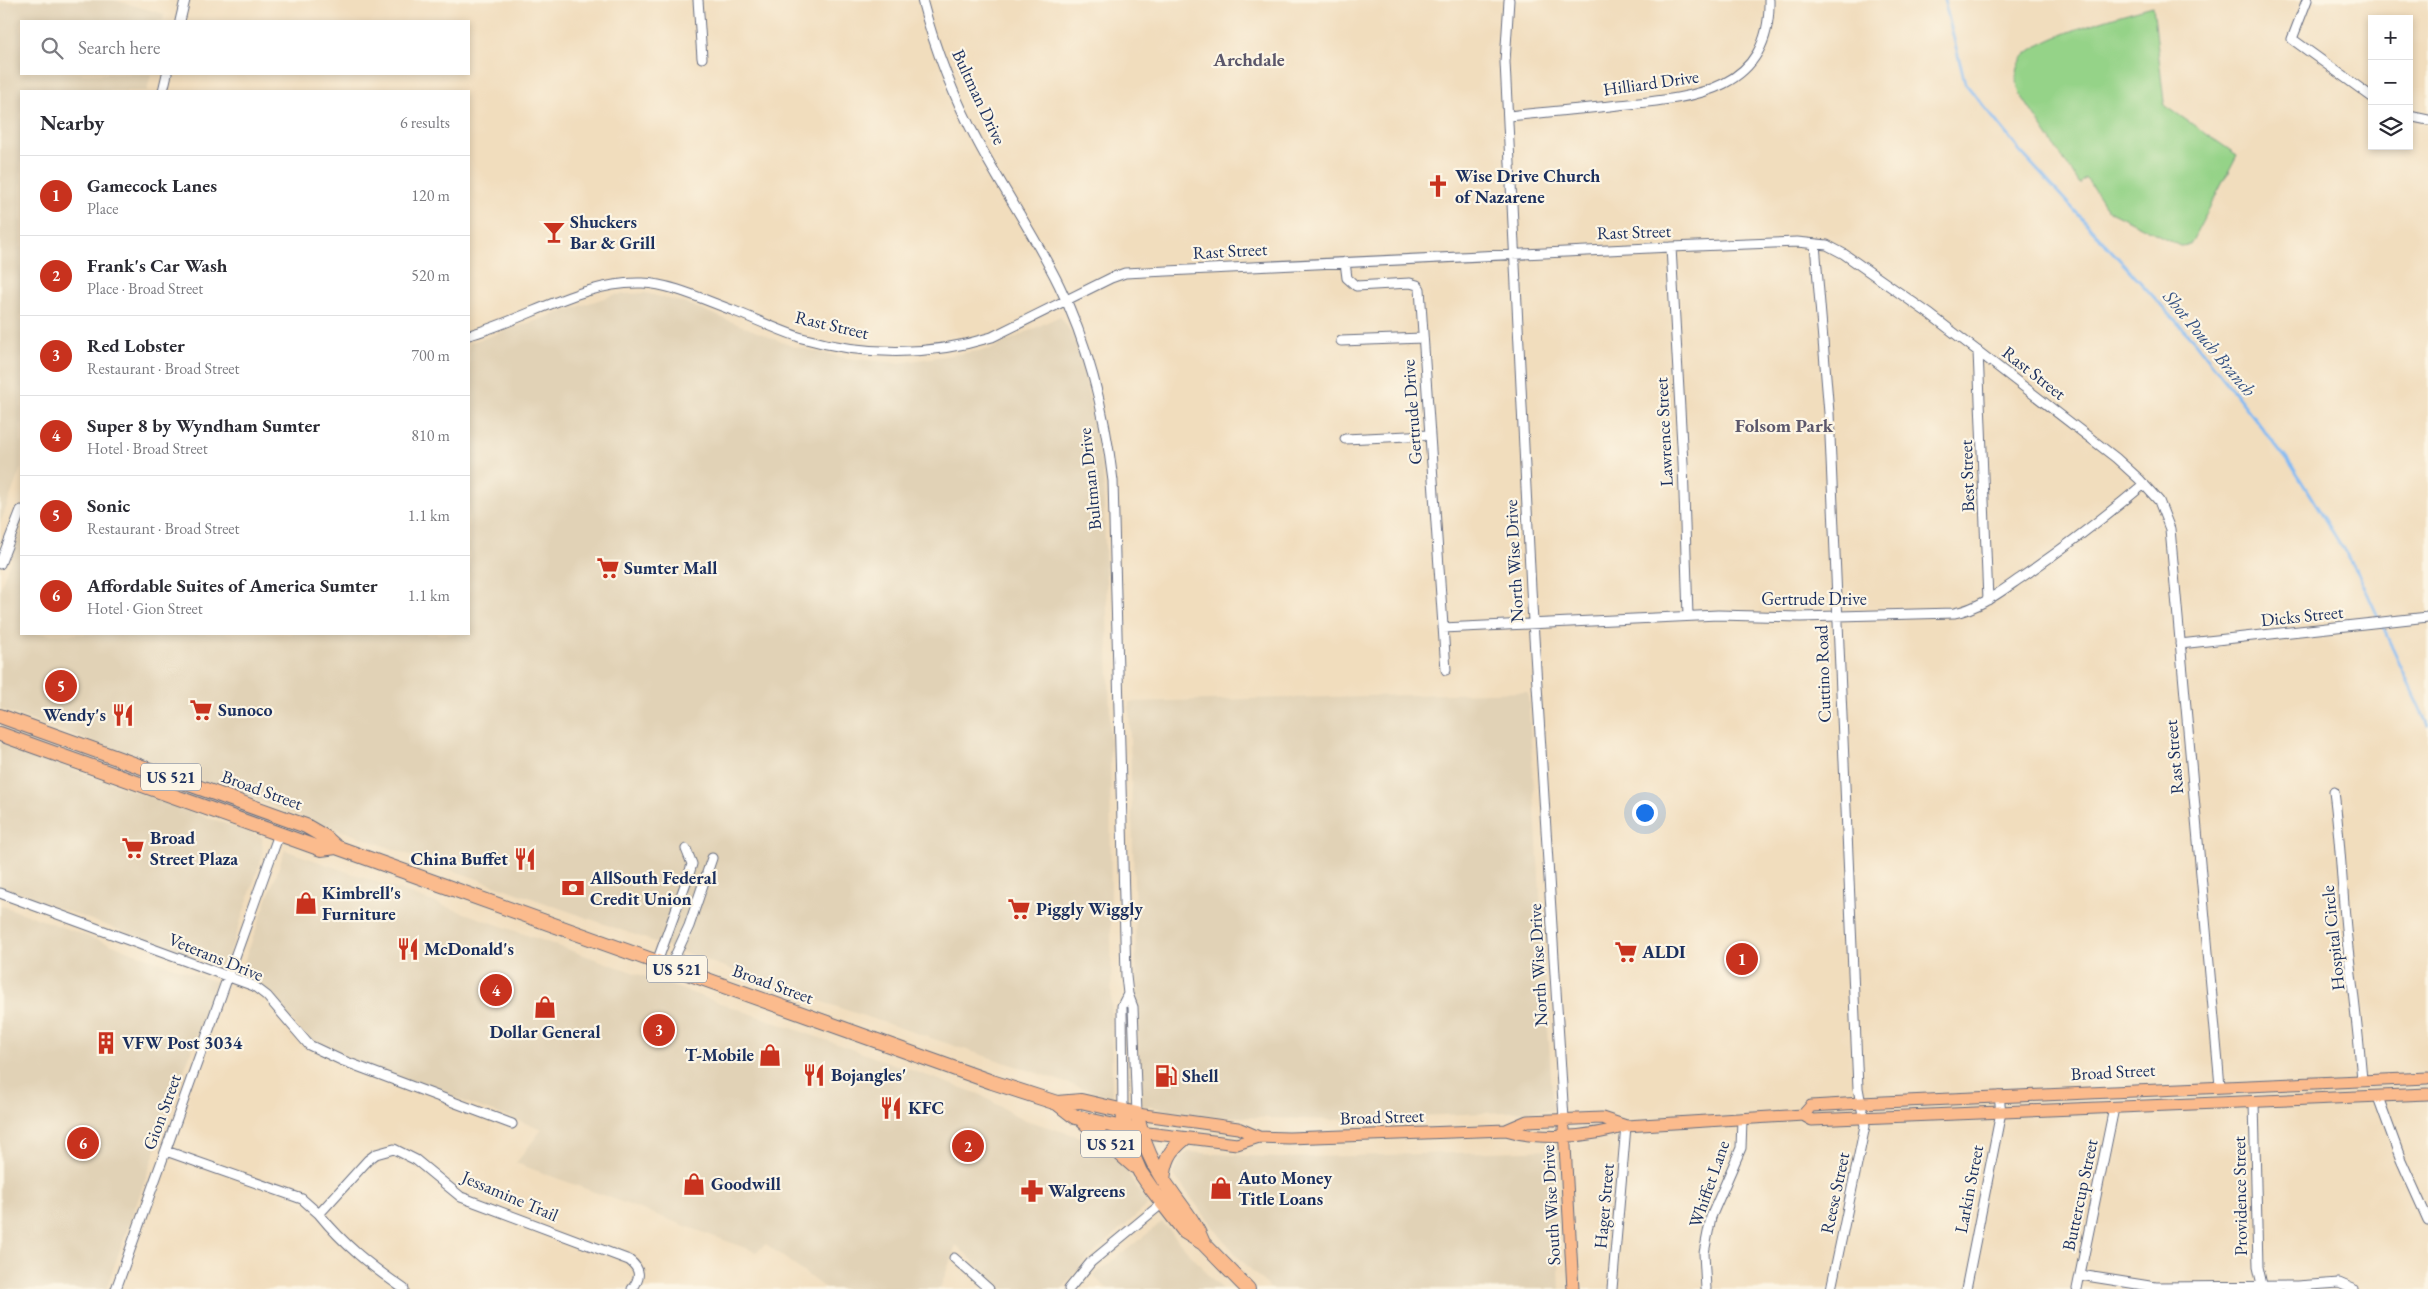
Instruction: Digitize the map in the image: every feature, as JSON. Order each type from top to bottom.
[{"type":"highway","name":"Broad Street","points":[[0,716],[306,826],[325,837],[336,848]]},
{"type":"highway","name":"Broad Street","points":[[0,734],[321,849],[336,848],[1057,1103],[1075,1117],[1140,1132]]},
{"type":"highway","name":"Broad Street","points":[[1057,1103],[1081,1102],[1130,1113]]},
{"type":"highway","name":"Bultman Drive","points":[[1130,1113],[1125,1129],[1140,1172],[1196,1224],[1203,1243],[1248,1289]]},
{"type":"highway","name":"Bultman Drive","points":[[1130,1113],[1163,1180],[1168,1199]]},
{"type":"highway","name":"US 521","points":[[1080,1118],[1140,1172]]},
{"type":"highway","points":[[1163,1180],[1166,1158],[1175,1146],[1184,1139]]},
{"type":"main road","name":"Broad Street","points":[[1803,1115],[1811,1106],[1861,1103],[2428,1078]]},
{"type":"main road","name":"Broad Street","points":[[1140,1132],[1184,1139],[1237,1144],[1259,1137],[1309,1138],[1506,1130],[1527,1136],[1602,1134],[1626,1126],[1803,1115],[1812,1120],[1864,1119],[2428,1094]]},
{"type":"main road","name":"Broad Street","points":[[1130,1113],[1238,1128],[1259,1137]]},
{"type":"main road","name":"Broad Street","points":[[1506,1130],[1527,1120],[1602,1118],[1626,1126]]},
{"type":"main road","name":"South Wise Drive","points":[[1564,1119],[1573,1289]]},
{"type":"street","points":[[180,20],[185,0]]},
{"type":"street","points":[[698,0],[702,58]]},
{"type":"street","name":"Bultman Drive","points":[[922,0],[936,50],[964,115],[1045,258],[1066,300],[1079,331],[1101,406],[1112,477],[1128,994],[1134,1007],[1130,1113]]},
{"type":"street","name":"North Wise Drive","points":[[1509,0],[1505,62],[1533,624],[1564,1119]]},
{"type":"street","name":"Hilliard Drive","points":[[1509,116],[1681,99],[1721,87],[1741,73],[1754,57],[1764,36],[1770,15],[1769,0]]},
{"type":"street","points":[[2307,0],[2292,38],[2368,95]]},
{"type":"street","points":[[163,90],[167,75]]},
{"type":"street","points":[[2413,117],[2428,120]]},
{"type":"street","name":"Rast Street","points":[[470,335],[581,294],[620,284],[643,283],[692,296],[801,337],[859,349],[908,352],[974,342],[992,337],[1125,273],[1671,247],[1797,242],[1827,245],[1844,254],[1978,351],[2108,452],[2144,484],[2159,502],[2170,529],[2220,1086]]},
{"type":"street","name":"Cuttino Road","points":[[1815,244],[1829,413],[1857,1070],[1861,1103]]},
{"type":"street","name":"Lawrence Street","points":[[1671,247],[1683,463],[1688,616]]},
{"type":"street","name":"Gertrude Drive","points":[[1345,262],[1347,278],[1356,286],[1410,283],[1417,285],[1421,295],[1446,670]]},
{"type":"street","points":[[1341,341],[1423,338]]},
{"type":"street","name":"Best Street","points":[[1978,351],[1988,600]]},
{"type":"street","points":[[1345,439],[1429,435]]},
{"type":"street","name":"Gertrude Drive","points":[[1443,628],[1688,616],[1837,616],[1954,613],[1971,610],[2097,523],[2144,484]]},
{"type":"street","points":[[0,564],[20,513]]},
{"type":"street","name":"Dicks Street","points":[[2180,644],[2428,617]]},
{"type":"street","name":"Hospital Circle","points":[[2334,792],[2341,843],[2348,948],[2357,1014],[2362,1080]]},
{"type":"street","name":"Gion Street","points":[[116,1289],[279,834]]},
{"type":"street","points":[[664,965],[692,864],[686,849]]},
{"type":"street","points":[[664,965],[688,926],[712,858]]},
{"type":"street","name":"Veterans Drive","points":[[0,893],[254,986],[267,996],[308,1045],[322,1053],[512,1124]]},
{"type":"street","name":"Bultman Drive","points":[[1128,994],[1122,1006],[1130,1113]]},
{"type":"street","name":"Larkin Street","points":[[1966,1289],[2001,1112],[1999,1096]]},
{"type":"street","points":[[2378,1096],[2400,1160],[2428,1220]]},
{"type":"street","name":"Providence Street","points":[[2254,1102],[2256,1230],[2258,1267],[2262,1288]]},
{"type":"street","name":"Reese Street","points":[[1831,1289],[1865,1129],[1861,1103]]},
{"type":"street","name":"Buttercup Street","points":[[2077,1289],[2114,1108]]},
{"type":"street","name":"Whiffet Lane","points":[[1706,1289],[1704,1252],[1709,1226],[1741,1148],[1742,1119]]},
{"type":"street","name":"Hager Street","points":[[1612,1289],[1626,1126]]},
{"type":"street","name":"Jessamine Trail","points":[[319,1214],[368,1160],[385,1150],[394,1150],[416,1160],[461,1197],[629,1260],[639,1273],[639,1278],[632,1289]]},
{"type":"street","points":[[166,1151],[302,1199],[319,1214],[351,1250],[404,1289]]},
{"type":"street","points":[[1069,1289],[1091,1262],[1168,1199]]},
{"type":"street","points":[[954,1258],[989,1289]]},
{"type":"street","points":[[2080,1275],[2156,1287],[2262,1288],[2339,1283],[2353,1289]]},
{"type":"shaded area","points":[[29,0],[114,0],[164,14],[163,20],[20,20],[20,75],[151,75],[147,90],[20,90],[20,471],[0,524],[0,3]]},
{"type":"shaded area","points":[[645,293],[685,303],[792,346],[846,358],[898,363],[991,349],[1060,316],[1079,344],[1103,473],[1110,716],[1112,1098],[840,1008],[0,709],[0,588],[20,535],[20,635],[470,635],[470,343],[613,295]]},
{"type":"shaded area","points":[[1528,692],[1553,1110],[1332,1120],[1204,1116],[1140,1105],[1129,702]]},
{"type":"shaded area","points":[[0,743],[262,837],[263,854],[225,968],[0,887]]},
{"type":"shaded area","points":[[285,850],[979,1094],[1022,1119],[1093,1141],[1118,1158],[1148,1205],[1082,1264],[1062,1289],[1003,1289],[956,1245],[940,1289],[826,1289],[766,1244],[756,1252],[516,1163],[542,1129],[320,1051],[286,1015],[239,976]]},
{"type":"shaded area","points":[[0,905],[216,982],[106,1289],[0,1289]]},
{"type":"shaded area","points":[[1553,1150],[1560,1289],[1271,1289],[1221,1237],[1173,1174],[1180,1157],[1189,1152],[1279,1158]]},
{"type":"shaded area","points":[[1162,1222],[1223,1289],[1108,1289],[1093,1276]]},
{"type":"green space","points":[[2153,6],[2163,104],[2237,155],[2190,245],[2181,246],[2108,210],[2086,178],[2080,184],[2020,94],[2017,82],[2017,73],[2021,60],[2043,43],[2082,27]]},
{"type":"waterway","name":"Shot Pouch Branch","points":[[1944,0],[1965,83],[2020,151],[2195,342],[2292,466],[2358,573],[2428,726]]},
{"type":"place","name":"Wise Drive Church of Nazarene","points":[[1438,186]]},
{"type":"place","name":"Shuckers Bar & Grill","points":[[554,232]]},
{"type":"place","name":"Sumter Mall","points":[[608,568]]},
{"type":"place","name":"Sonic","points":[[61,686]]},
{"type":"place","name":"Sunoco","points":[[201,710]]},
{"type":"place","name":"Wendy's","points":[[123,715]]},
{"type":"place","name":"Broad Street Plaza","points":[[133,848]]},
{"type":"place","name":"China Buffet","points":[[525,859]]},
{"type":"place","name":"AllSouth Federal Credit Union","points":[[573,888]]},
{"type":"place","name":"Kimbrell's Furniture","points":[[306,903]]},
{"type":"place","name":"Piggly Wiggly","points":[[1019,909]]},
{"type":"place","name":"McDonald's","points":[[408,949]]},
{"type":"place","name":"ALDI","points":[[1626,952]]},
{"type":"place","name":"Gamecock Lanes","points":[[1742,959]]},
{"type":"place","name":"Super 8 by Wyndham Sumter","points":[[496,990]]},
{"type":"place","name":"Dollar General","points":[[545,1007]]},
{"type":"place","name":"Red Lobster","points":[[659,1030]]},
{"type":"place","name":"VFW Post 3034","points":[[106,1043]]},
{"type":"place","name":"T-Mobile","points":[[770,1055]]},
{"type":"place","name":"Bojangles'","points":[[814,1075]]},
{"type":"place","name":"Shell","points":[[1166,1076]]},
{"type":"place","name":"KFC","points":[[891,1108]]},
{"type":"place","name":"Affordable Suites of America Sumter","points":[[83,1143]]},
{"type":"place","name":"Frank's Car Wash","points":[[968,1146]]},
{"type":"place","name":"Goodwill","points":[[694,1184]]},
{"type":"place","name":"Auto Money Title Loans","points":[[1221,1188]]},
{"type":"place","name":"Walgreens","points":[[1032,1191]]},
{"type":"district","name":"Archdale","points":[[1249,59]]},
{"type":"district","name":"Folsom Park","points":[[1784,425]]}]
